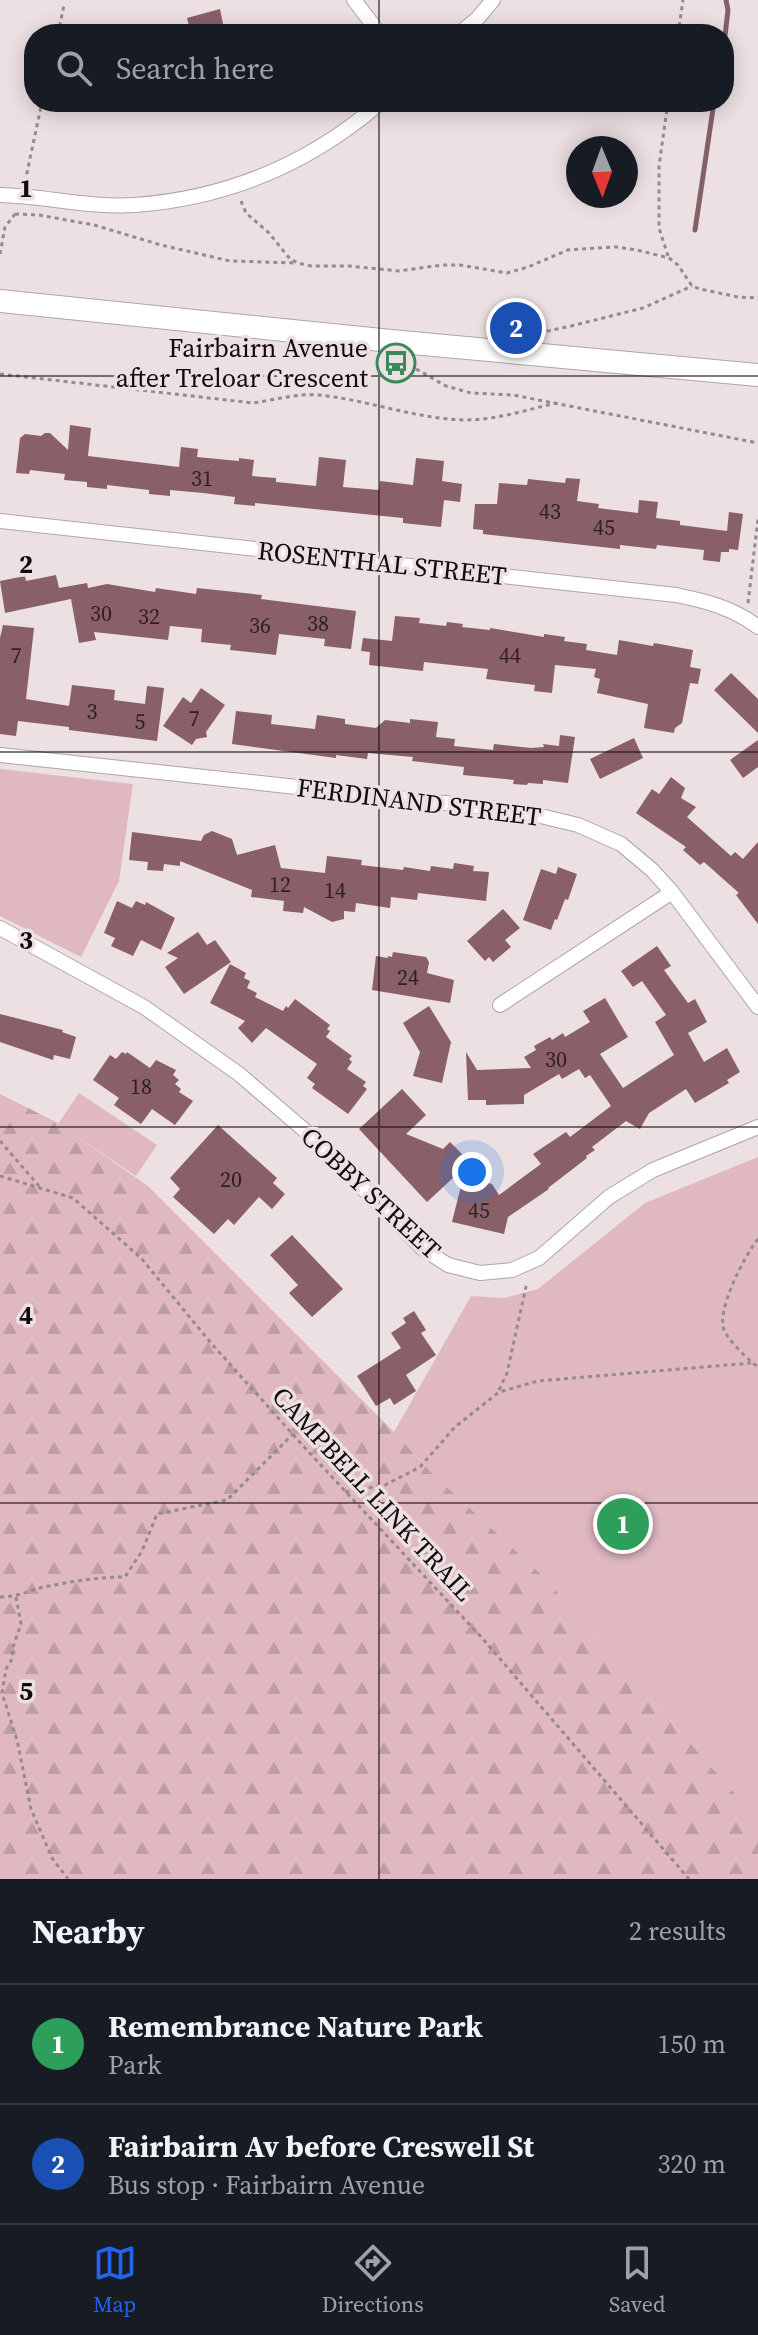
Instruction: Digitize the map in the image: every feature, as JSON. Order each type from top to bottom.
[{"type":"main road","points":[[0,301],[756,374]]},
{"type":"street","points":[[354,0],[372,24]]},
{"type":"street","points":[[471,24],[493,0]]},
{"type":"street","points":[[0,195],[134,205],[192,197],[266,176],[332,140],[368,112]]},
{"type":"street","name":"ROSENTHAL STREET","points":[[0,521],[676,595],[713,602],[758,627]]},
{"type":"street","name":"FERDINAND STREET","points":[[0,755],[520,811],[578,825],[621,844],[652,870],[758,1007]]},
{"type":"street","points":[[500,1005],[672,892]]},
{"type":"street","name":"COBBY STREET","points":[[0,928],[144,1007],[239,1074],[310,1135],[422,1248],[448,1265],[480,1273],[512,1270],[539,1258],[609,1197],[653,1170],[758,1127]]},
{"type":"path","points":[[679,24],[683,0]]},
{"type":"path","points":[[60,24],[64,5]]},
{"type":"path","points":[[24,184],[40,112]]},
{"type":"path","points":[[667,112],[659,166],[659,228],[669,258]]},
{"type":"path","points":[[240,193],[246,213],[269,233],[290,259],[298,263]]},
{"type":"path","points":[[0,254],[9,220],[32,207]]},
{"type":"path","points":[[15,214],[94,225],[230,261],[399,271],[460,265],[507,273],[568,250],[616,247],[669,258],[678,265],[692,286],[716,293],[758,298]]},
{"type":"path","points":[[508,352],[510,329],[543,332],[571,326],[643,308],[692,286]]},
{"type":"path","points":[[391,341],[389,364],[411,366],[446,386],[471,393],[500,393],[758,443]]},
{"type":"path","points":[[0,374],[253,403],[294,395],[322,395],[463,420],[493,418],[556,403]]},
{"type":"path","points":[[747,611],[758,519]]},
{"type":"path","points":[[0,1141],[41,1188]]},
{"type":"path","name":"CAMPBELL LINK TRAIL","points":[[0,1176],[73,1198],[141,1258],[211,1343],[483,1639],[689,1879]]},
{"type":"path","points":[[758,1239],[750,1249],[723,1309],[724,1330],[751,1363],[758,1367]]},
{"type":"path","points":[[499,1392],[507,1373],[528,1278],[519,1280]]},
{"type":"path","points":[[345,1492],[385,1485],[420,1467],[455,1427],[499,1392],[538,1381],[751,1363]]},
{"type":"path","points":[[0,1597],[16,1597],[46,1586],[101,1577],[125,1577],[142,1551],[157,1514],[227,1500],[293,1434]]},
{"type":"path","points":[[16,1597],[21,1624],[12,1659],[6,1669],[2,1693],[17,1740],[31,1809],[52,1858],[68,1879]]},
{"type":"green space","points":[[0,769],[133,784],[119,881],[81,957],[0,916]]},
{"type":"green space","points":[[79,1093],[157,1145],[136,1176],[58,1124]]},
{"type":"green space","points":[[0,1094],[56,1122],[148,1186],[432,1473],[543,1576],[758,1820],[758,1879],[0,1879]]},
{"type":"green space","points":[[758,1157],[758,1820],[543,1576],[432,1473],[394,1432],[471,1296],[504,1298],[538,1289],[645,1203]]},
{"type":"building","points":[[220,9],[223,24],[188,24],[187,18]]},
{"type":"building","points":[[70,425],[91,428],[88,456],[179,467],[181,447],[198,449],[197,457],[254,460],[252,476],[316,486],[319,457],[346,460],[343,487],[379,490],[380,481],[413,485],[416,458],[444,461],[442,481],[462,484],[460,502],[444,500],[441,527],[403,523],[403,518],[255,503],[255,506],[234,504],[235,497],[203,493],[170,490],[170,496],[107,485],[107,489],[87,487],[87,482],[64,480],[65,474],[30,470],[29,474],[16,473],[20,438],[25,434],[41,436],[50,433],[68,450]]},
{"type":"building","points":[[566,478],[580,479],[577,501],[599,504],[598,508],[638,513],[639,500],[658,502],[656,518],[680,521],[680,525],[727,531],[729,512],[743,514],[738,550],[721,552],[720,562],[703,560],[704,550],[657,545],[656,549],[620,545],[620,549],[483,534],[483,530],[473,529],[475,504],[497,504],[499,483],[527,485],[528,479],[565,483]]},
{"type":"building","points":[[56,575],[59,588],[87,583],[88,588],[107,584],[155,592],[156,588],[196,594],[197,588],[356,611],[351,649],[324,646],[325,639],[279,634],[276,655],[230,650],[231,645],[201,642],[202,629],[170,626],[168,640],[94,632],[96,640],[79,643],[71,599],[5,613],[0,581],[25,576],[26,581]]},
{"type":"building","points":[[395,616],[420,618],[419,623],[446,626],[447,622],[463,624],[462,627],[565,637],[564,641],[587,644],[586,650],[617,655],[619,640],[653,646],[654,643],[693,650],[690,667],[701,669],[698,684],[690,683],[682,723],[674,733],[644,728],[648,704],[597,693],[600,679],[594,677],[596,669],[555,665],[552,693],[534,691],[535,685],[486,679],[488,669],[424,662],[423,671],[369,665],[370,652],[361,651],[363,638],[392,641]]},
{"type":"building","points":[[3,625],[34,628],[26,699],[69,706],[72,685],[115,690],[114,700],[145,704],[147,686],[164,688],[157,741],[18,721],[16,736],[0,734],[0,638]]},
{"type":"building","points":[[731,673],[758,699],[758,733],[714,690]]},
{"type":"building","points":[[201,688],[225,705],[206,732],[207,737],[196,739],[192,745],[163,726],[183,697],[191,703]]},
{"type":"building","points":[[236,711],[272,715],[271,724],[315,729],[317,715],[345,719],[345,724],[376,728],[385,720],[438,722],[436,737],[455,739],[454,746],[493,750],[494,744],[531,748],[544,747],[543,744],[559,746],[560,735],[575,737],[568,783],[543,780],[543,784],[513,784],[514,780],[463,775],[464,767],[412,761],[413,757],[368,753],[367,759],[336,755],[336,758],[232,744]]},
{"type":"building","points":[[634,738],[643,758],[600,779],[590,759]]},
{"type":"building","points":[[758,740],[758,767],[743,778],[730,760]]},
{"type":"building","points":[[671,777],[685,788],[681,798],[696,807],[687,817],[731,856],[735,852],[743,859],[758,842],[758,924],[736,895],[739,893],[704,862],[700,865],[683,850],[686,847],[636,813],[652,789],[659,794]]},
{"type":"building","points":[[212,831],[232,839],[237,855],[275,845],[281,868],[325,873],[327,856],[362,860],[361,865],[403,870],[404,867],[430,871],[431,866],[453,869],[454,863],[474,866],[473,871],[489,872],[486,901],[418,893],[417,900],[391,897],[390,908],[356,903],[355,912],[344,911],[344,919],[332,922],[304,907],[303,913],[283,911],[284,901],[251,897],[252,890],[180,861],[180,866],[164,864],[163,871],[147,870],[148,862],[129,860],[132,832],[201,841],[204,835]]},
{"type":"building","points":[[558,867],[577,874],[568,900],[565,899],[551,930],[523,920],[541,869],[556,874]]},
{"type":"building","points":[[117,901],[132,908],[136,901],[145,905],[146,902],[175,918],[161,950],[141,940],[133,956],[111,946],[115,938],[104,933]]},
{"type":"building","points":[[503,909],[520,928],[505,940],[511,947],[493,962],[489,957],[485,961],[467,941]]},
{"type":"building","points":[[198,932],[207,945],[215,940],[231,962],[184,994],[165,967],[178,958],[167,953]]},
{"type":"building","points":[[657,946],[671,966],[664,970],[688,1003],[695,999],[707,1022],[688,1033],[704,1062],[727,1048],[740,1072],[727,1080],[729,1083],[695,1103],[686,1089],[649,1113],[640,1129],[626,1121],[592,1147],[595,1150],[587,1158],[549,1189],[508,1217],[504,1234],[452,1222],[463,1178],[492,1184],[499,1195],[541,1164],[533,1154],[566,1132],[570,1137],[611,1106],[590,1075],[585,1078],[579,1069],[562,1079],[559,1074],[524,1095],[524,1104],[486,1105],[486,1100],[468,1100],[466,1052],[477,1070],[531,1068],[524,1057],[536,1050],[534,1046],[563,1033],[565,1037],[590,1022],[583,1011],[605,998],[628,1037],[600,1054],[623,1088],[674,1055],[655,1022],[666,1015],[642,981],[633,987],[621,971]]},
{"type":"building","points":[[393,952],[426,957],[429,962],[427,973],[454,980],[450,1003],[372,990],[376,956],[388,958],[392,957]]},
{"type":"building","points":[[230,964],[246,973],[244,978],[250,981],[247,988],[257,993],[255,997],[283,1011],[295,999],[330,1025],[326,1037],[352,1056],[347,1069],[366,1082],[363,1086],[367,1089],[348,1114],[312,1088],[315,1084],[307,1078],[317,1064],[266,1028],[252,1043],[238,1028],[245,1021],[210,1003]]},
{"type":"building","points":[[429,1006],[451,1042],[442,1083],[413,1076],[420,1052],[403,1023]]},
{"type":"building","points":[[0,1014],[63,1030],[76,1037],[70,1059],[54,1055],[53,1060],[0,1042]]},
{"type":"building","points":[[122,1052],[127,1052],[150,1068],[156,1060],[176,1070],[173,1075],[179,1080],[175,1084],[181,1089],[179,1092],[193,1101],[175,1125],[152,1109],[141,1124],[114,1105],[119,1098],[93,1080],[110,1055],[116,1059]]},
{"type":"building","points":[[402,1089],[426,1115],[406,1134],[443,1149],[450,1142],[463,1155],[455,1176],[427,1202],[359,1129]]},
{"type":"building","points":[[218,1125],[277,1178],[273,1183],[285,1194],[272,1209],[259,1197],[234,1225],[228,1219],[214,1234],[173,1197],[180,1189],[170,1178]]},
{"type":"building","points":[[292,1235],[343,1289],[312,1317],[289,1293],[298,1285],[270,1255]]},
{"type":"building","points":[[414,1311],[426,1330],[421,1333],[436,1355],[406,1375],[416,1391],[394,1405],[390,1398],[376,1406],[357,1376],[401,1348],[391,1333],[406,1323],[403,1318]]},
{"type":"waterway","points":[[726,0],[726,24]]},
{"type":"waterway","points":[[695,230],[713,112]]},
{"type":"place","name":"Fairbairn Av before Creswell St","points":[[516,328]]},
{"type":"place","name":"Fairbairn Avenue after Treloar Crescent","points":[[396,363]]},
{"type":"place","name":"Remembrance Nature Park","points":[[623,1524]]}]
